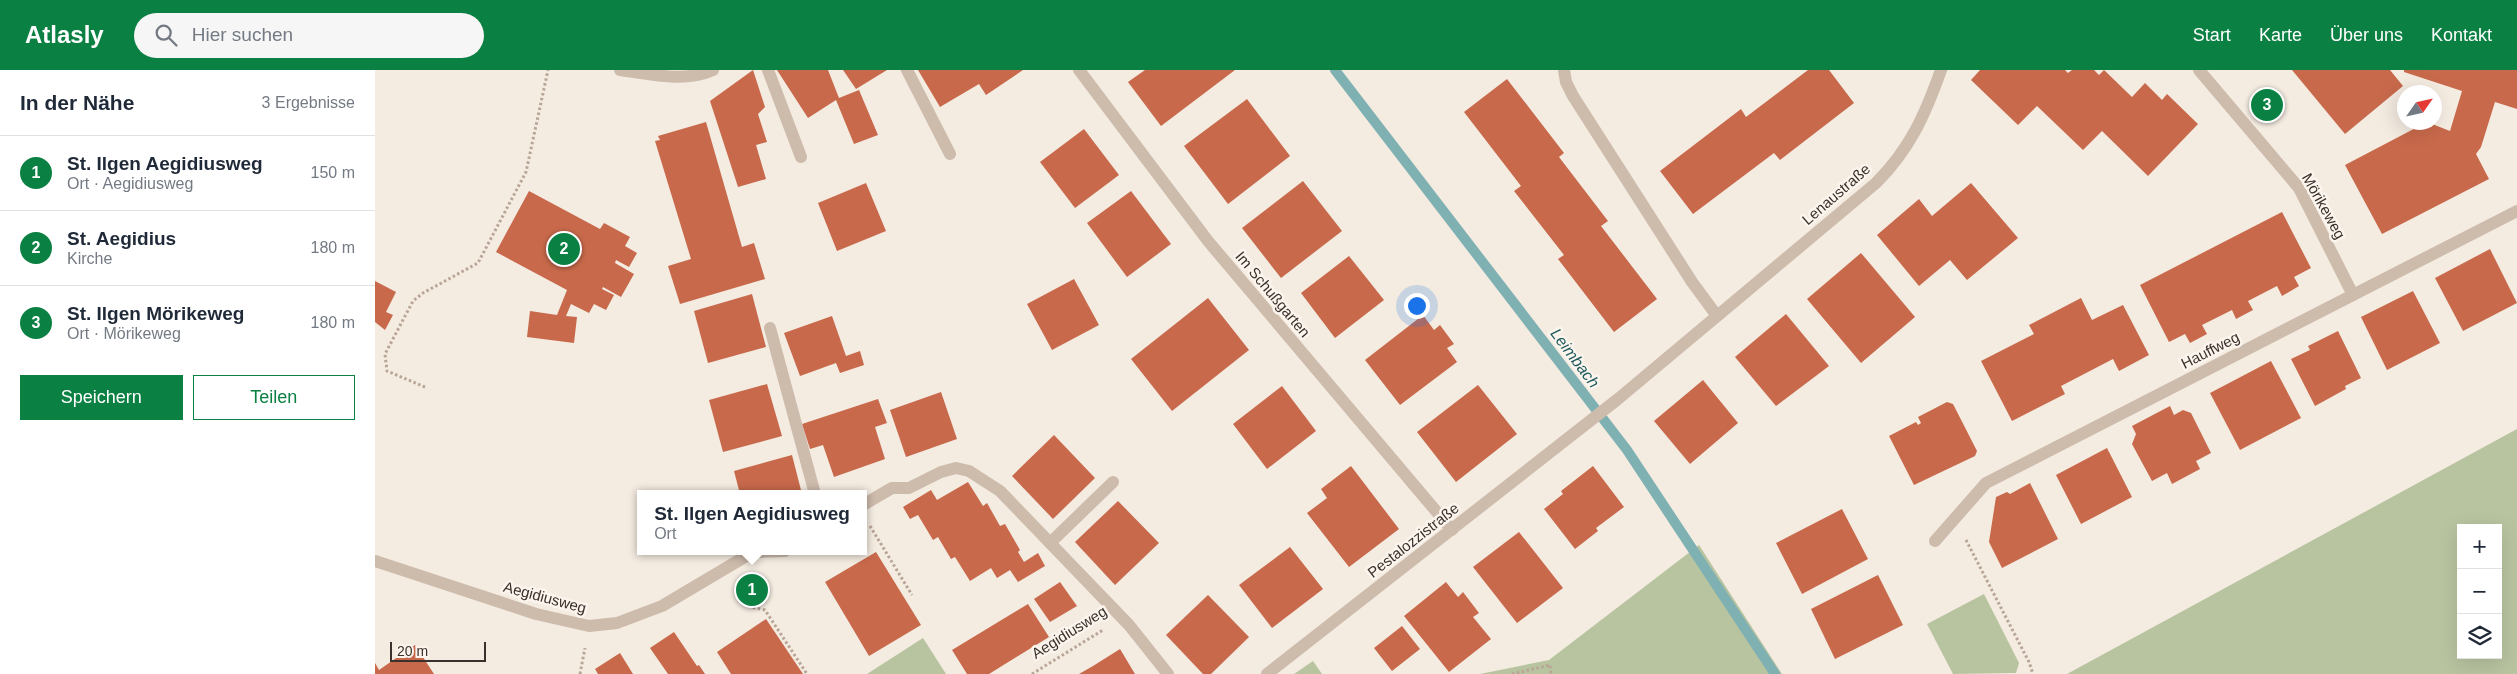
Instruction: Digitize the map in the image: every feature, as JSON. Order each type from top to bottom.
[{"type":"street","points":[[620,70],[675,76],[694,75],[713,70]]},
{"type":"street","points":[[768,70],[801,158]]},
{"type":"street","points":[[907,70],[950,154]]},
{"type":"street","name":"Im Schußgarten","points":[[1079,70],[1232,271],[1452,530]]},
{"type":"street","points":[[1564,70],[1566,82],[1573,96],[1692,282],[1717,316]]},
{"type":"street","name":"Lenaustraße","points":[[1578,431],[1717,316],[1888,170],[1919,126],[1941,70]]},
{"type":"street","name":"Mörikeweg","points":[[2199,70],[2299,188],[2353,295]]},
{"type":"street","name":"Hauffweg","points":[[1935,541],[1986,483],[2517,211]]},
{"type":"street","points":[[770,328],[814,490]]},
{"type":"street","name":"Pestalozzistraße","points":[[1267,674],[1578,431]]},
{"type":"street","name":"Aegidiusweg","points":[[867,503],[893,488],[909,488],[955,468],[969,471],[1000,491],[1123,618],[1168,674]]},
{"type":"street","points":[[1050,543],[1113,482]]},
{"type":"street","name":"Aegidiusweg","points":[[375,561],[536,614],[589,626],[617,622],[647,612],[676,599],[748,555]]},
{"type":"path","points":[[425,387],[387,371],[385,354],[413,301],[423,293],[478,263],[526,172],[548,70]]},
{"type":"path","points":[[1955,518],[2029,662],[2033,674]]},
{"type":"path","points":[[868,523],[913,595]]},
{"type":"path","points":[[725,569],[751,608],[765,610],[807,674]]},
{"type":"path","name":"Aegidiusweg","points":[[1032,674],[1123,618]]},
{"type":"path","points":[[1512,674],[1550,665],[1551,674]]},
{"type":"green space","points":[[2517,429],[2517,674],[2067,674]]},
{"type":"green space","points":[[1699,545],[1782,674],[1480,674],[1549,660]]},
{"type":"green space","points":[[1984,594],[2019,663],[2016,673],[1953,674],[1927,624]]},
{"type":"green space","points":[[923,638],[946,674],[867,674]]},
{"type":"green space","points":[[1313,661],[1322,674],[1294,674]]},
{"type":"building","points":[[753,70],[765,107],[758,114],[767,142],[756,145],[766,179],[738,187],[710,101]]},
{"type":"building","points":[[777,70],[828,70],[839,98],[859,90],[878,135],[854,144],[836,100],[808,118]]},
{"type":"building","points":[[843,70],[887,70],[856,89]]},
{"type":"building","points":[[918,70],[1023,70],[986,95],[979,84],[940,107]]},
{"type":"building","points":[[1145,70],[1235,70],[1161,126],[1128,82]]},
{"type":"building","points":[[1808,70],[1829,70],[1854,103],[1780,160],[1774,153],[1693,214],[1660,171],[1741,109],[1746,117]]},
{"type":"building","points":[[1980,70],[2065,70],[2068,73],[2072,70],[2094,70],[2099,75],[2104,70],[2132,97],[2145,83],[2162,100],[2167,94],[2198,124],[2148,176],[2102,131],[2083,150],[2037,106],[2018,125],[1971,80]]},
{"type":"building","points":[[2292,70],[2390,70],[2402,85],[2397,85],[2397,91],[2345,134]]},
{"type":"building","points":[[2404,70],[2517,70],[2517,109],[2495,102],[2481,147],[2476,154],[2489,179],[2382,234],[2345,165],[2412,130],[2442,130],[2442,128],[2450,131],[2462,91],[2404,72]]},
{"type":"building","points":[[1507,79],[1564,153],[1559,157],[1608,221],[1601,226],[1657,299],[1614,332],[1558,259],[1564,255],[1514,191],[1521,186],[1464,112]]},
{"type":"building","points":[[2267,97],[2276,107],[2268,114],[2259,103]]},
{"type":"building","points":[[1247,99],[1290,156],[1228,204],[1184,146]]},
{"type":"building","points":[[706,122],[742,247],[754,243],[765,279],[680,304],[668,266],[691,259],[655,141],[660,140],[658,136]]},
{"type":"building","points":[[1084,129],[1119,175],[1075,208],[1040,162]]},
{"type":"building","points":[[1303,181],[1342,231],[1281,278],[1242,228]]},
{"type":"building","points":[[866,183],[886,231],[837,251],[818,203]]},
{"type":"building","points":[[1971,183],[2018,238],[1967,280],[1950,260],[1919,286],[1877,235],[1919,199],[1932,216]]},
{"type":"building","points":[[529,191],[600,229],[604,223],[630,237],[625,246],[637,253],[629,267],[616,260],[615,263],[634,274],[621,297],[603,287],[602,289],[614,295],[606,310],[594,304],[589,313],[571,304],[566,316],[577,317],[574,343],[527,337],[530,311],[557,315],[567,290],[496,252]]},
{"type":"building","points":[[1131,191],[1171,244],[1127,277],[1087,223]]},
{"type":"building","points":[[2282,212],[2311,268],[2294,277],[2299,286],[2282,296],[2277,286],[2248,301],[2253,310],[2236,319],[2232,310],[2202,325],[2207,334],[2190,343],[2185,334],[2169,342],[2140,285]]},
{"type":"building","points":[[2490,249],[2517,303],[2463,331],[2435,278]]},
{"type":"building","points":[[1861,253],[1915,317],[1861,363],[1807,299]]},
{"type":"building","points":[[1349,256],[1384,300],[1335,338],[1301,293]]},
{"type":"building","points":[[1074,279],[1099,325],[1052,350],[1027,304]]},
{"type":"building","points":[[375,281],[396,292],[386,312],[393,315],[385,330],[375,322]]},
{"type":"building","points":[[2413,291],[2440,343],[2387,370],[2361,317]]},
{"type":"building","points":[[752,294],[766,347],[708,363],[694,311]]},
{"type":"building","points":[[1208,298],[1249,350],[1172,411],[1131,359]]},
{"type":"building","points":[[2081,298],[2092,320],[2123,305],[2149,355],[2119,371],[2113,359],[2061,386],[2065,394],[2012,421],[1981,361],[2034,334],[2029,325]]},
{"type":"building","points":[[1786,314],[1829,366],[1776,406],[1735,357]]},
{"type":"building","points":[[1423,315],[1434,330],[1440,325],[1454,344],[1447,348],[1457,362],[1400,405],[1365,360]]},
{"type":"building","points":[[832,316],[846,356],[860,351],[864,365],[840,373],[836,363],[800,376],[784,333]]},
{"type":"building","points":[[2338,331],[2361,378],[2345,386],[2346,389],[2315,406],[2291,359],[2310,350],[2308,346]]},
{"type":"building","points":[[2271,361],[2301,418],[2240,450],[2210,393]]},
{"type":"building","points":[[1703,380],[1738,423],[1690,464],[1654,421]]},
{"type":"building","points":[[767,384],[782,436],[723,452],[709,400]]},
{"type":"building","points":[[1478,385],[1517,434],[1456,482],[1417,432]]},
{"type":"building","points":[[1282,386],[1316,431],[1267,469],[1233,424]]},
{"type":"building","points":[[941,392],[957,439],[906,457],[890,410]]},
{"type":"building","points":[[878,399],[887,423],[875,427],[885,459],[834,477],[823,445],[810,449],[802,424]]},
{"type":"building","points":[[1947,402],[1953,404],[1977,451],[1975,456],[1914,485],[1889,436],[1916,422],[1918,425],[1921,423],[1918,417]]},
{"type":"building","points":[[2170,406],[2174,415],[2183,410],[2191,413],[2211,453],[2196,461],[2200,469],[2172,484],[2167,473],[2152,481],[2132,444],[2136,434],[2132,426]]},
{"type":"building","points":[[1054,435],[1095,478],[1053,519],[1012,476]]},
{"type":"building","points":[[2107,448],[2132,497],[2081,524],[2056,475]]},
{"type":"building","points":[[792,455],[801,490],[739,490],[734,471]]},
{"type":"building","points":[[1351,466],[1399,529],[1349,567],[1307,513],[1327,498],[1321,489]]},
{"type":"building","points":[[1593,466],[1624,507],[1596,528],[1598,531],[1575,549],[1544,509],[1563,494],[1561,491]]},
{"type":"building","points":[[968,482],[983,506],[987,503],[1000,526],[1005,524],[1020,550],[1018,552],[1024,562],[1038,553],[1045,566],[1018,582],[1010,570],[997,578],[991,568],[970,581],[955,557],[951,559],[938,537],[933,540],[918,515],[910,519],[903,507],[931,490],[937,500]]},
{"type":"building","points":[[2030,483],[2058,539],[2002,568],[1989,542],[1996,497],[2007,492],[2010,494]]},
{"type":"building","points":[[1118,501],[1159,543],[1115,585],[1075,542]]},
{"type":"building","points":[[1842,509],[1868,559],[1802,594],[1776,543]]},
{"type":"building","points":[[1519,532],[1563,588],[1517,623],[1473,567]]},
{"type":"building","points":[[1290,547],[1323,589],[1272,628],[1239,585]]},
{"type":"building","points":[[876,552],[921,625],[869,656],[825,582]]},
{"type":"building","points":[[1878,575],[1903,625],[1835,659],[1811,609]]},
{"type":"building","points":[[756,581],[762,591],[749,599],[743,590]]},
{"type":"building","points":[[1060,582],[1077,606],[1050,622],[1034,599]]},
{"type":"building","points":[[1446,582],[1458,597],[1463,592],[1479,613],[1473,617],[1491,639],[1449,672],[1404,616]]},
{"type":"building","points":[[1208,595],[1249,637],[1211,674],[1203,674],[1166,635]]},
{"type":"building","points":[[1028,604],[1049,637],[989,674],[967,674],[952,650]]},
{"type":"building","points":[[766,619],[803,674],[731,674],[717,652]]},
{"type":"building","points":[[1402,626],[1420,649],[1392,671],[1374,648]]},
{"type":"building","points":[[674,632],[697,666],[699,665],[705,674],[668,674],[650,648]]},
{"type":"building","points":[[415,645],[434,674],[375,674],[375,663],[379,670]]},
{"type":"building","points":[[1120,649],[1135,674],[1079,674],[1093,666]]},
{"type":"building","points":[[620,653],[633,674],[598,674],[595,669]]},
{"type":"waterway","name":"Leimbach","points":[[1335,70],[1627,450],[1775,674]]},
{"type":"place","name":"St. Ilgen Mörikeweg","points":[[2267,105]]},
{"type":"place","name":"St. Aegidius","points":[[564,249]]},
{"type":"place","name":"St. Ilgen Aegidiusweg","points":[[752,590]]}]
